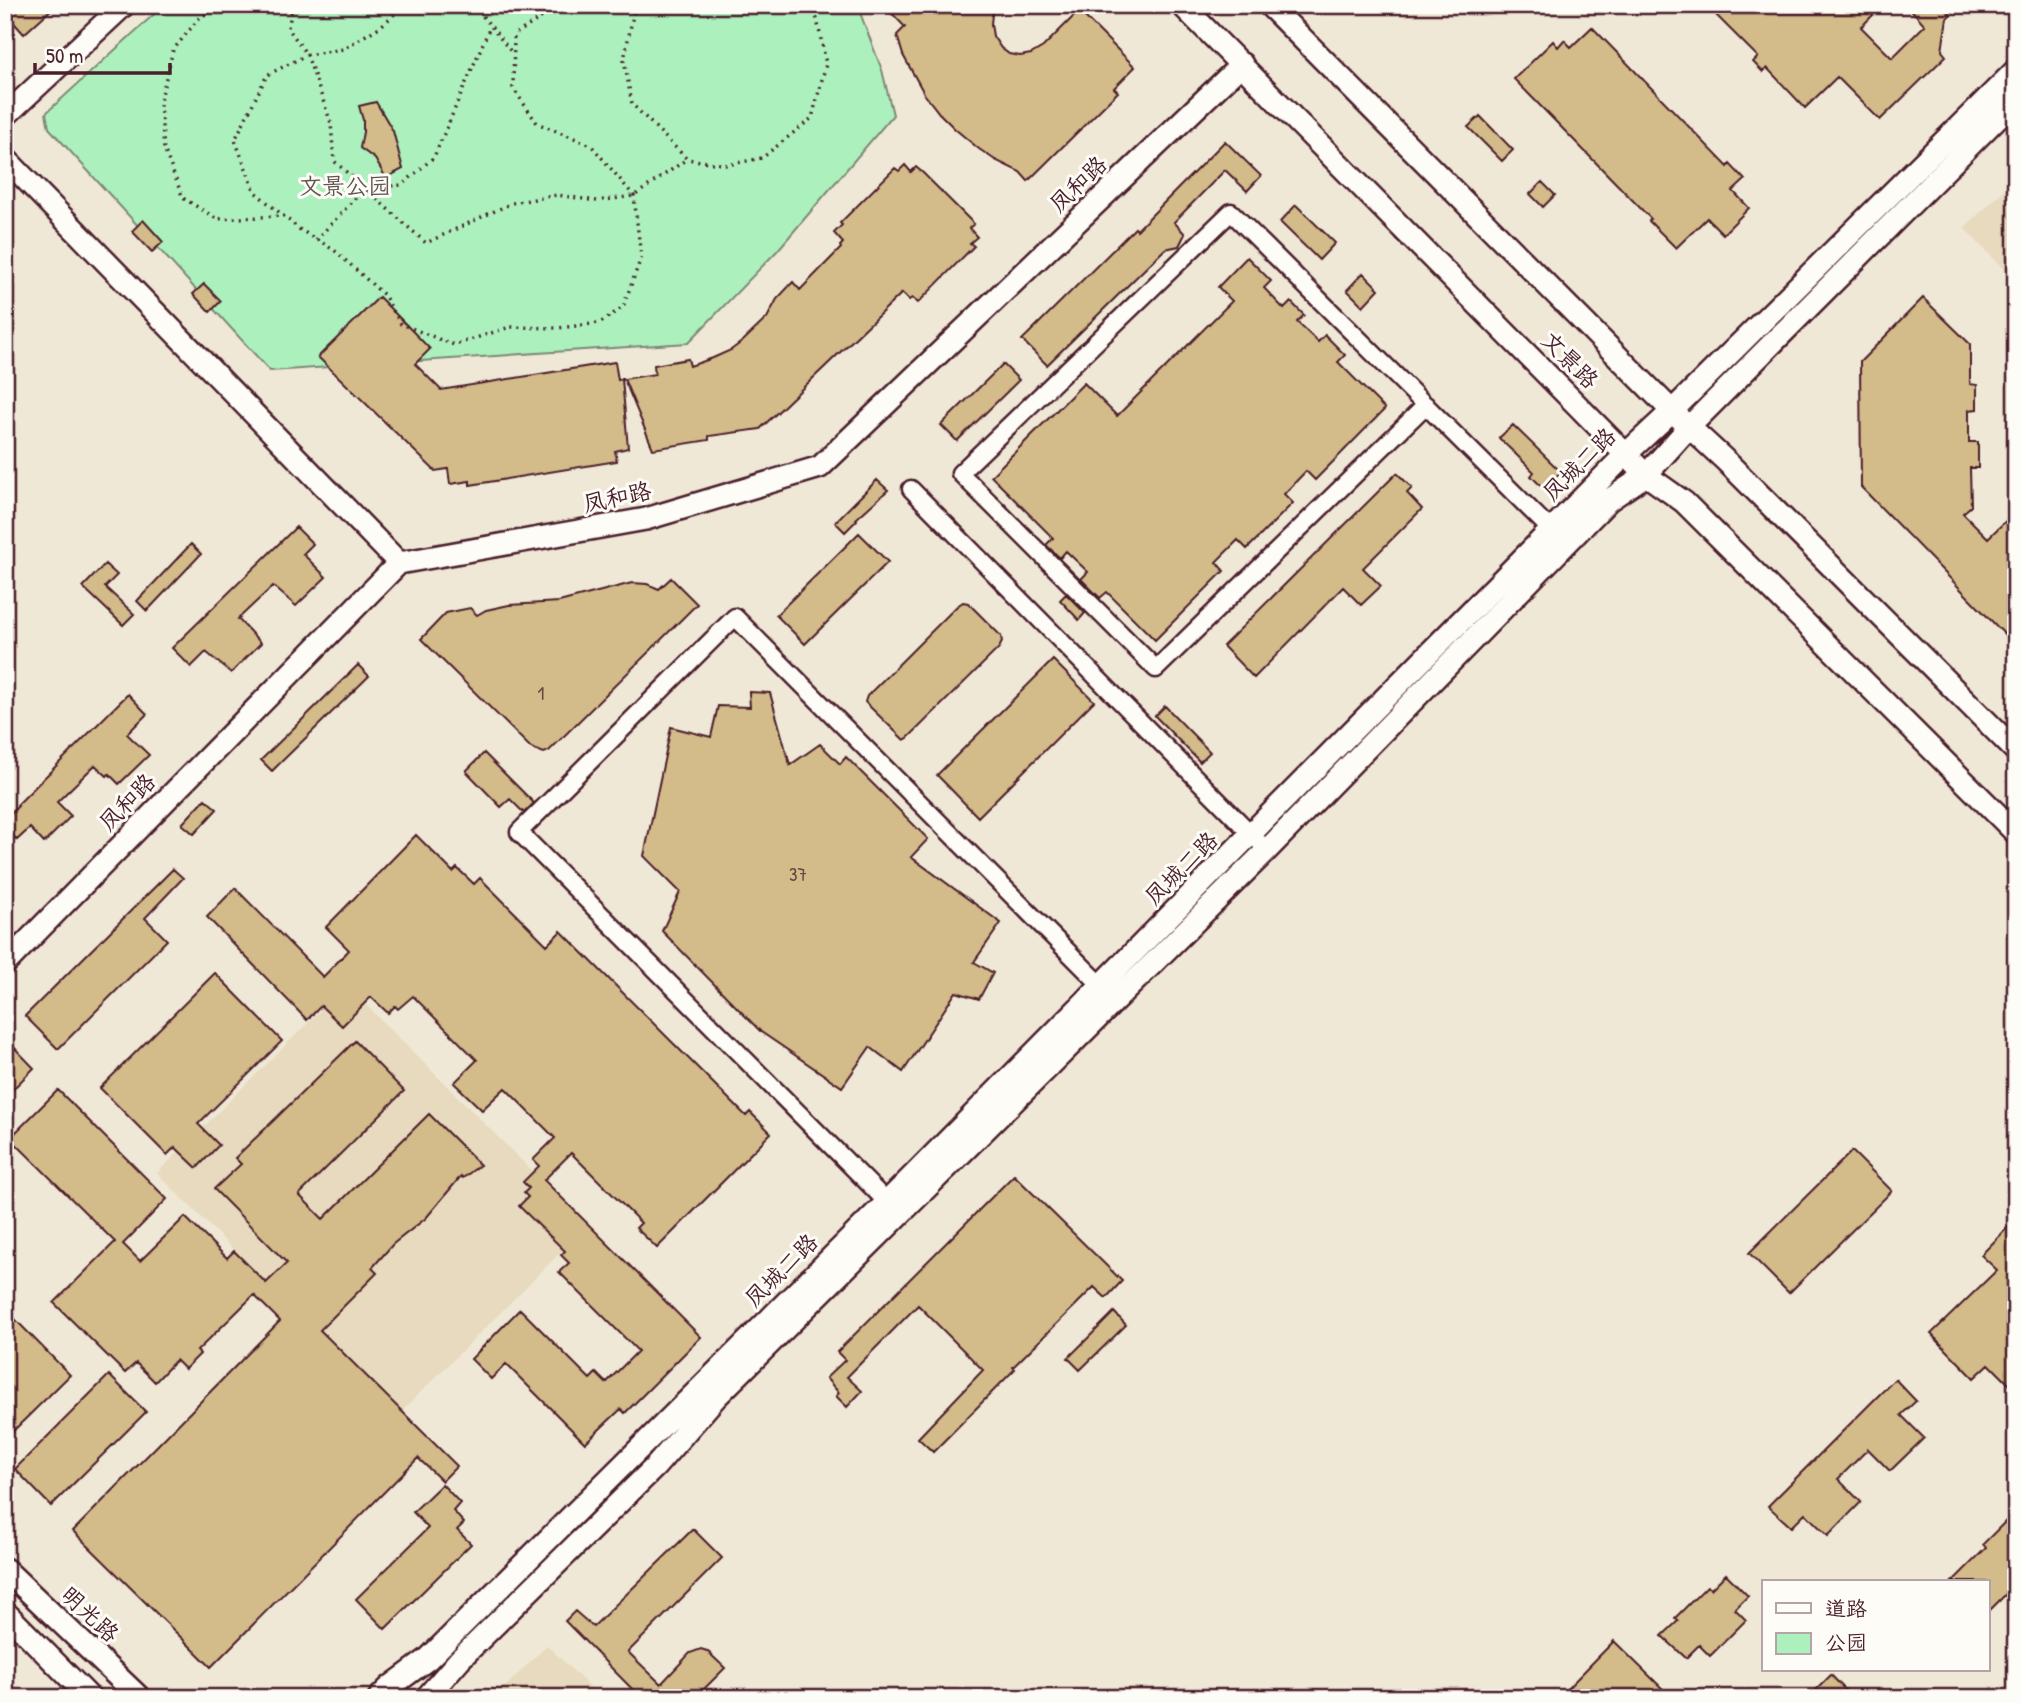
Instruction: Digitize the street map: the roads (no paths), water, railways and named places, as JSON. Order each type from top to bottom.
[{"type":"main road","points":[[5,116],[124,5]]},
{"type":"main road","name":"文景路","points":[[1182,5],[1646,475],[1684,502],[2016,833]]},
{"type":"main road","name":"文景路","points":[[1269,5],[1672,411],[1726,461],[2016,751]]},
{"type":"main road","name":"凤和路","points":[[5,964],[399,563],[646,519],[820,467],[1242,64]]},
{"type":"main road","name":"凤城二路","points":[[379,1698],[428,1659],[887,1202],[1626,454],[2016,70]]},
{"type":"main road","name":"凤城二路","points":[[426,1698],[460,1659],[654,1466],[716,1397],[1267,850],[1609,500],[1646,475],[1689,427],[2016,99]]},
{"type":"main road","points":[[5,158],[399,563]]},
{"type":"main road","name":"明光路","points":[[5,1569],[140,1698]]},
{"type":"main road","points":[[5,1612],[90,1698]]},
{"type":"street","points":[[1426,405],[1156,669],[960,472],[1231,212],[1426,405],[1551,530]]},
{"type":"street","points":[[911,489],[1267,850]]},
{"type":"street","points":[[887,1202],[519,832],[735,617],[1101,985]]},
{"type":"park label","name":"文景公园","points":[[345,186]]}]
